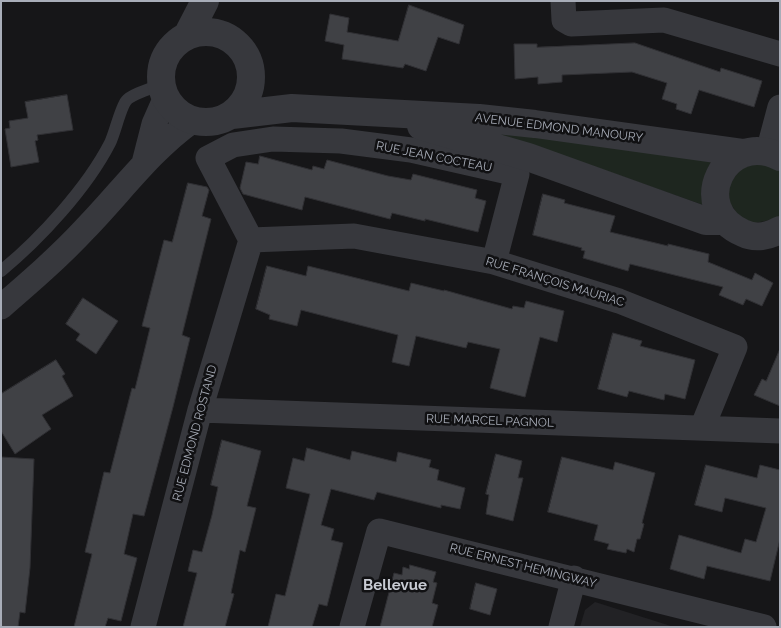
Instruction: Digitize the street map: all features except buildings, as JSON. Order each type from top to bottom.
[{"type":"street","points":[[187,36],[206,1]]},
{"type":"street","points":[[212,1],[213,9],[225,36]]},
{"type":"street","points":[[563,1],[564,20],[571,24],[664,20],[780,54]]},
{"type":"street","points":[[144,163],[163,92],[161,70],[166,56],[174,44],[187,36],[199,32],[212,32],[225,36],[236,43],[250,65],[252,78],[249,92],[242,105],[232,115],[213,122],[192,121],[182,116],[172,108],[163,92]]},
{"type":"street","points":[[252,78],[259,86],[292,108]]},
{"type":"street","points":[[773,239],[747,235],[735,230],[718,211],[715,200],[715,188],[718,176],[729,162],[764,154],[780,107]]},
{"type":"street","name":"AVENUE EDMOND MANOURY","points":[[232,115],[292,108],[479,118],[764,154]]},
{"type":"street","name":"AVENUE EDMOND MANOURY","points":[[374,113],[528,157],[706,221],[725,221]]},
{"type":"street","points":[[1,307],[28,284],[85,229],[144,163],[172,136],[192,121]]},
{"type":"street","name":"RUE JEAN COCTEAU","points":[[251,240],[208,158],[233,145],[273,139],[341,141],[411,150],[517,174],[494,262]]},
{"type":"street","name":"RUE FRANÇOIS MAURIAC","points":[[251,240],[354,236],[494,262],[619,301],[735,347],[702,428]]},
{"type":"street","name":"RUE EDMOND ROSTAND","points":[[143,627],[200,410],[251,240]]},
{"type":"street","name":"RUE MARCEL PAGNOL","points":[[200,410],[780,431]]},
{"type":"street","name":"RUE ERNEST HEMINGWAY","points":[[352,627],[379,531],[574,578],[764,627]]},
{"type":"street","points":[[561,627],[574,578]]},
{"type":"lane","points":[[1,270],[48,226],[80,190],[110,143],[126,100],[133,96],[163,92]]},
{"type":"shaded area","points":[[487,125],[714,157],[708,168],[706,206],[584,163],[485,136]]},
{"type":"shaded area","points":[[758,163],[774,167],[780,171],[780,218],[745,225],[726,197],[726,189],[741,168]]},
{"type":"shaded area","points":[[595,602],[674,627],[580,627],[585,610]]},
{"type":"district","name":"Bellevue","points":[[395,585]]}]
